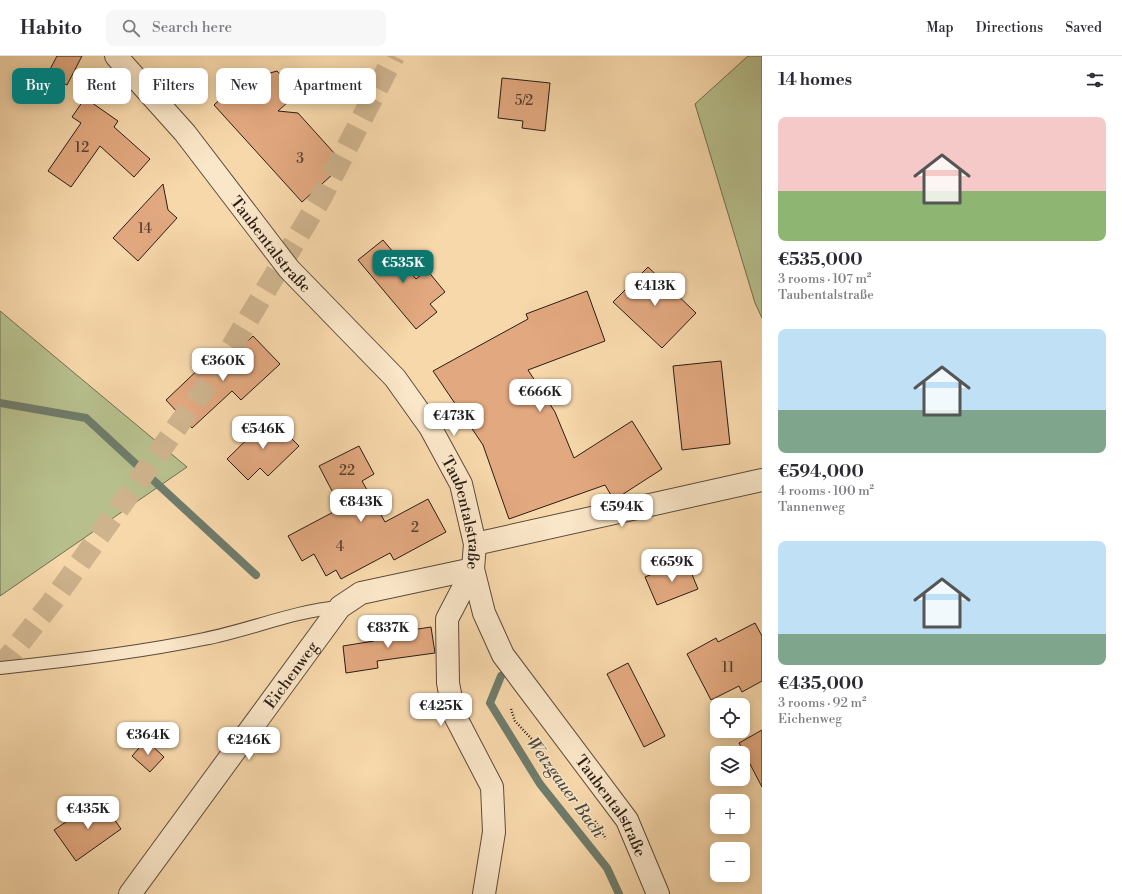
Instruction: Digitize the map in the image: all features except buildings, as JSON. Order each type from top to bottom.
[{"type":"street","name":"Taubentalstraße","points":[[116,56],[184,133],[289,269],[395,378],[430,427],[461,484],[475,544],[473,569],[484,613],[503,655],[627,820],[658,894]]},
{"type":"street","points":[[475,544],[762,480]]},
{"type":"street","points":[[473,569],[447,619],[448,683],[454,714],[492,787],[494,832],[484,894]]},
{"type":"street","name":"Eichenweg","points":[[130,894],[340,607],[361,593],[473,569]]},
{"type":"lane","points":[[0,668],[101,657],[205,639],[318,609],[340,607]]},
{"type":"green space","points":[[748,56],[762,56],[762,318],[755,303],[695,104]]},
{"type":"green space","points":[[0,311],[187,467],[0,596]]},
{"type":"waterway","points":[[0,403],[86,418],[256,575]]},
{"type":"waterway","name":"Wetzgauer Bach","points":[[501,676],[490,703],[540,784],[607,868],[619,894]]},
{"type":"tunnel","points":[[0,668],[52,602],[219,368],[321,198],[394,56]]}]
